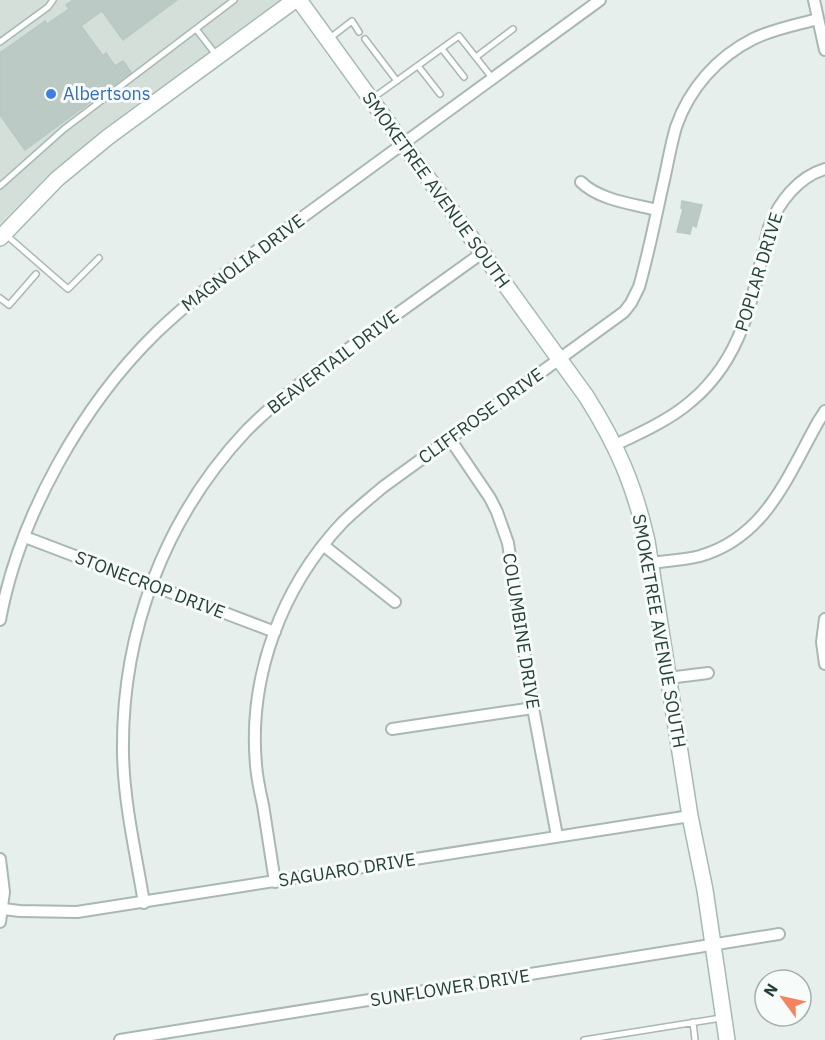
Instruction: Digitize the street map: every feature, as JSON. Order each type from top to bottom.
[{"type":"street","name":"SMOKETREE AVENUE SOUTH","points":[[297,0],[586,396],[603,422],[630,480],[640,510],[650,563],[690,816],[705,890],[727,1040]]},
{"type":"street","points":[[1,237],[57,179],[99,144],[297,0]]},
{"type":"street","name":"MAGNOLIA DRIVE","points":[[0,621],[13,570],[25,537],[48,484],[70,443],[124,368],[156,333],[226,273],[600,0]]},
{"type":"street","points":[[813,0],[825,50]]},
{"type":"street","name":"CLIFFROSE DRIVE","points":[[275,882],[256,766],[256,712],[265,660],[283,610],[296,586],[323,545],[343,522],[383,487],[560,360],[619,316],[631,303],[641,281],[676,126],[687,102],[701,81],[719,62],[740,46],[775,30],[818,19]]},
{"type":"street","name":"POPLAR DRIVE","points":[[615,445],[684,408],[716,377],[732,352],[744,325],[769,227],[775,212],[795,187],[825,169]]},
{"type":"street","points":[[581,182],[600,195],[657,210]]},
{"type":"street","name":"BEAVERTAIL DRIVE","points":[[144,903],[126,792],[123,720],[132,649],[150,585],[166,547],[202,485],[248,429],[302,382],[482,253]]},
{"type":"street","points":[[650,563],[701,556],[747,532],[762,518],[774,501],[825,411]]},
{"type":"street","name":"COLUMBINE DRIVE","points":[[450,439],[482,483],[503,528],[511,559],[533,708],[557,836]]},
{"type":"street","name":"STONECROP DRIVE","points":[[25,537],[275,632]]},
{"type":"street","points":[[323,545],[395,602]]},
{"type":"street","points":[[825,619],[822,642],[825,664]]},
{"type":"street","points":[[668,678],[708,673]]},
{"type":"street","points":[[392,729],[533,708]]},
{"type":"street","name":"SAGUARO DRIVE","points":[[3,909],[77,912],[144,903],[690,816]]},
{"type":"street","points":[[0,859],[4,881],[0,922]]},
{"type":"street","name":"SUNFLOWER DRIVE","points":[[120,1040],[779,934]]},
{"type":"lane","points":[[0,42],[48,7],[53,0]]},
{"type":"lane","points":[[0,186],[64,129],[234,0]]},
{"type":"lane","points":[[328,40],[352,21],[359,32]]},
{"type":"lane","points":[[196,29],[218,57]]},
{"type":"lane","points":[[476,57],[513,29]]},
{"type":"lane","points":[[371,100],[459,36],[493,79]]},
{"type":"lane","points":[[365,39],[397,81]]},
{"type":"lane","points":[[442,49],[464,77]]},
{"type":"lane","points":[[418,66],[440,94]]},
{"type":"lane","points":[[1,237],[68,289],[99,258]]},
{"type":"lane","points":[[0,298],[9,305],[36,274]]},
{"type":"lane","points":[[584,1040],[724,1017]]},
{"type":"lane","points":[[693,1022],[695,1040]]},
{"type":"shaded area","points":[[0,0],[281,0],[102,130],[51,172],[0,224]]},
{"type":"building","name":"Albertsons","points":[[73,0],[177,0],[123,40],[102,11],[81,26],[103,56],[106,53],[115,66],[123,61],[131,72],[25,150],[0,115],[0,53],[45,21],[47,24],[69,9],[66,5]]},
{"type":"building","points":[[682,201],[702,205],[696,227],[692,225],[690,234],[677,232],[683,209],[681,208]]},
{"type":"place","name":"Albertsons","points":[[51,94]]}]
